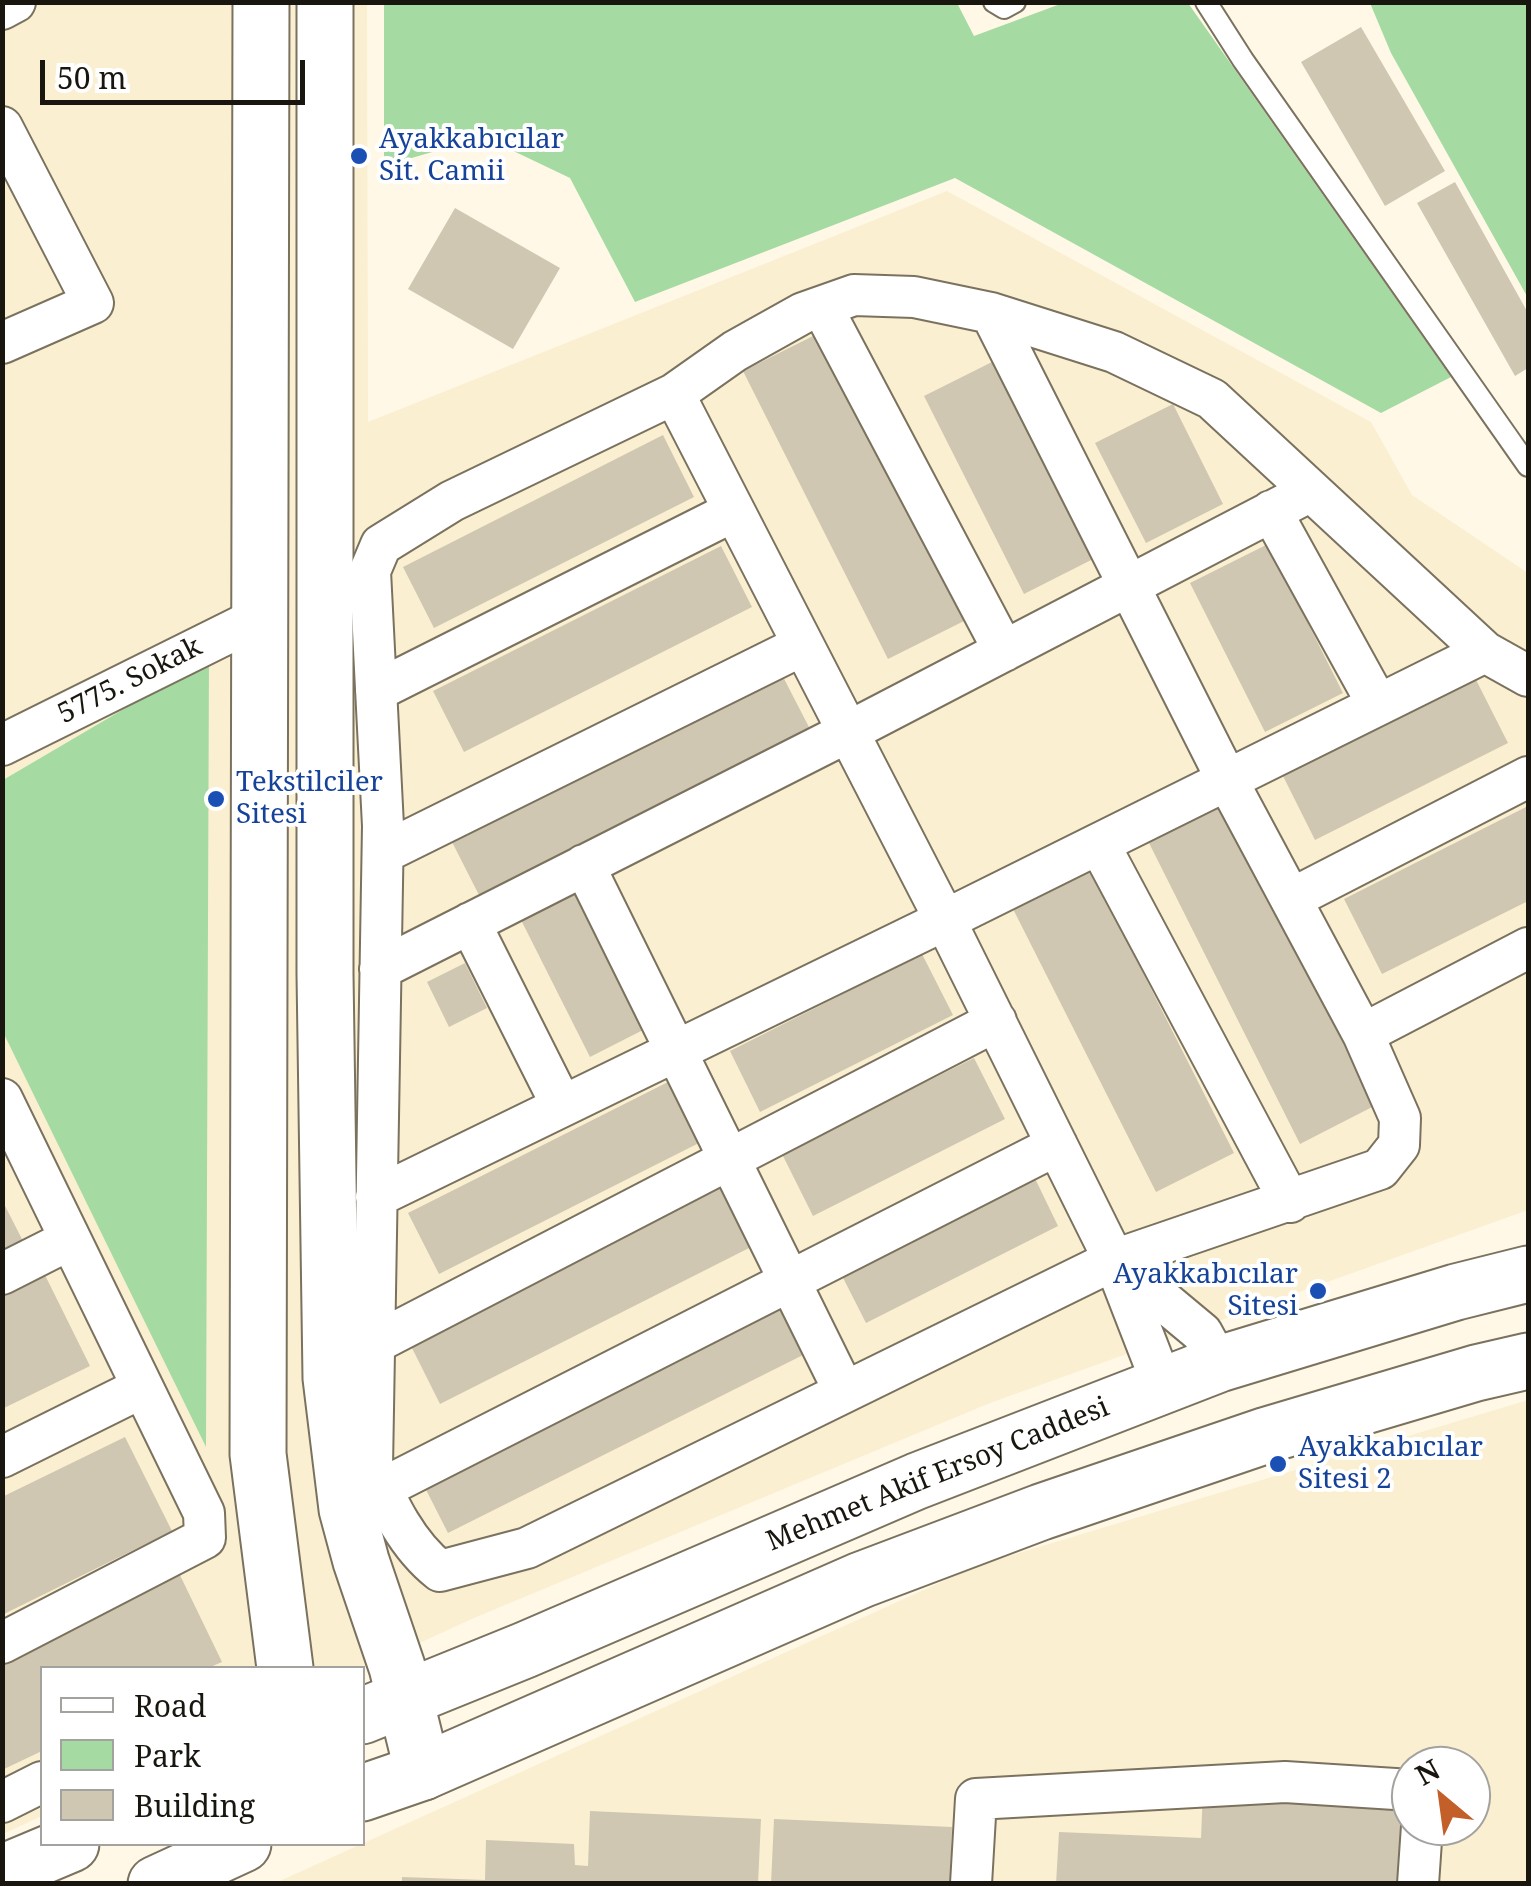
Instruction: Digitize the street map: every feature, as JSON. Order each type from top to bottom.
[{"type":"main road","points":[[260,2],[258,1454],[285,1666]]},
{"type":"main road","points":[[325,2],[324,974],[331,1378],[346,1509],[384,1706],[423,1772]]},
{"type":"main road","name":"Mehmet Akif Ersoy Caddesi","points":[[384,1706],[917,1481],[1219,1364],[1528,1274]]},
{"type":"main road","points":[[365,1792],[423,1772],[861,1580],[1041,1512],[1267,1435],[1528,1361]]},
{"type":"main road","points":[[2,1874],[65,1846]]},
{"type":"main road","points":[[156,1884],[239,1846]]},
{"type":"street","points":[[2,9],[15,2]]},
{"type":"street","points":[[2,128],[93,303],[2,343]]},
{"type":"street","points":[[992,313],[1227,780],[1362,1034],[1400,1118],[1398,1145],[1380,1169],[1114,1260],[528,1548],[440,1571],[426,1560],[391,1511],[372,1466],[383,853],[370,571],[381,545],[452,501],[674,394],[735,351],[803,313],[854,295],[914,297],[992,313],[1114,352],[1212,398],[1484,652],[1528,676]]},
{"type":"street","points":[[822,307],[1004,651]]},
{"type":"street","points":[[674,394],[945,920],[1114,1260],[1162,1386]]},
{"type":"street","points":[[380,969],[1311,491]]},
{"type":"street","points":[[376,691],[734,511]]},
{"type":"street","points":[[1271,511],[1378,705]]},
{"type":"street","name":"5775. Sokak","points":[[2,745],[258,618]]},
{"type":"street","points":[[383,853],[803,644]]},
{"type":"street","points":[[376,1197],[1484,652]]},
{"type":"street","points":[[1291,899],[1528,777]]},
{"type":"street","points":[[1099,844],[1290,1202]]},
{"type":"street","points":[[584,866],[844,1391]]},
{"type":"street","points":[[470,923],[562,1106]]},
{"type":"street","points":[[1362,1034],[1528,948]]},
{"type":"street","points":[[374,1344],[996,1021]]},
{"type":"street","points":[[2,1643],[205,1538],[204,1513],[3,1100]]},
{"type":"street","points":[[381,1489],[1057,1145]]},
{"type":"street","points":[[2,1274],[69,1240]]},
{"type":"street","points":[[1114,1260],[1202,1334],[1219,1364]]},
{"type":"street","points":[[2,1457],[141,1388]]},
{"type":"street","points":[[972,1884],[976,1800],[1285,1782],[1391,1789]]},
{"type":"street","points":[[2,1802],[40,1783]]},
{"type":"street","points":[[1418,1884],[1421,1846]]},
{"type":"lane","points":[[994,2],[1004,8],[1015,2]]},
{"type":"lane","points":[[1206,2],[1242,60],[1528,466]]},
{"type":"shaded area","points":[[2,3],[367,3],[368,422],[947,191],[1371,422],[1412,495],[1528,573],[1528,1210],[990,1403],[474,1618],[365,1668],[40,1666],[40,1817],[3,1834]]},
{"type":"shaded area","points":[[1528,1400],[1528,1883],[273,1884],[357,1846],[365,1846],[365,1842],[979,1565]]},
{"type":"green space","points":[[384,3],[957,3],[974,36],[1063,3],[1188,3],[1451,377],[1381,413],[955,178],[635,302],[570,178],[484,137],[384,166]]},
{"type":"green space","points":[[1370,3],[1528,3],[1528,298],[1391,53]]},
{"type":"green space","points":[[209,659],[206,1447],[3,1032],[3,780]]},
{"type":"building","points":[[1361,27],[1445,171],[1385,206],[1301,62]]},
{"type":"building","points":[[1455,182],[1528,313],[1528,368],[1515,376],[1417,203]]},
{"type":"building","points":[[455,208],[560,268],[513,349],[408,289]]},
{"type":"building","points":[[821,332],[966,620],[888,659],[743,371]]},
{"type":"building","points":[[1002,357],[1101,555],[1024,594],[924,396]]},
{"type":"building","points":[[1173,404],[1223,504],[1146,543],[1095,443]]},
{"type":"building","points":[[663,435],[694,497],[434,628],[403,567]]},
{"type":"building","points":[[1268,544],[1343,693],[1265,732],[1190,583]]},
{"type":"building","points":[[721,546],[752,607],[464,752],[433,691]]},
{"type":"building","points":[[1470,668],[1508,743],[1315,840],[1277,764]]},
{"type":"building","points":[[779,669],[811,731],[480,897],[449,836]]},
{"type":"building","points":[[1223,796],[1378,1104],[1300,1144],[1145,835]]},
{"type":"building","points":[[1528,806],[1528,901],[1382,974],[1344,899]]},
{"type":"building","points":[[1088,864],[1234,1153],[1156,1192],[1010,903]]},
{"type":"building","points":[[569,883],[643,1030],[590,1057],[516,910]]},
{"type":"building","points":[[922,954],[953,1015],[760,1112],[730,1051]]},
{"type":"building","points":[[465,963],[487,1008],[449,1027],[427,982]]},
{"type":"building","points":[[974,1058],[1005,1119],[813,1216],[782,1154]]},
{"type":"building","points":[[668,1082],[699,1143],[439,1274],[408,1213]]},
{"type":"building","points":[[1028,1164],[1058,1226],[866,1323],[835,1262]]},
{"type":"building","points":[[724,1184],[755,1245],[440,1404],[409,1342]]},
{"type":"building","points":[[2,1200],[24,1243],[2,1254]]},
{"type":"building","points":[[43,1271],[90,1366],[2,1409],[2,1291]]},
{"type":"building","points":[[780,1289],[811,1351],[448,1533],[417,1472]]},
{"type":"building","points":[[125,1437],[172,1531],[2,1615],[2,1497]]},
{"type":"building","points":[[177,1569],[222,1662],[213,1666],[40,1666],[40,1752],[2,1770],[2,1655]]},
{"type":"building","points":[[1203,1790],[1391,1798],[1391,1846],[1406,1846],[1404,1884],[1056,1884],[1059,1832],[1201,1838]]},
{"type":"building","points":[[590,1811],[761,1819],[758,1884],[402,1884],[402,1877],[485,1880],[486,1840],[574,1844],[575,1865],[588,1866]]},
{"type":"building","points":[[774,1819],[952,1827],[950,1884],[771,1884]]},
{"type":"place","name":"Ayakkabıcılar Sit. Camii","points":[[359,156]]},
{"type":"place","name":"Tekstilciler Sitesi","points":[[216,799]]},
{"type":"place","name":"Ayakkabıcılar Sitesi","points":[[1318,1291]]},
{"type":"place","name":"Ayakkabıcılar Sitesi 2","points":[[1278,1464]]}]
